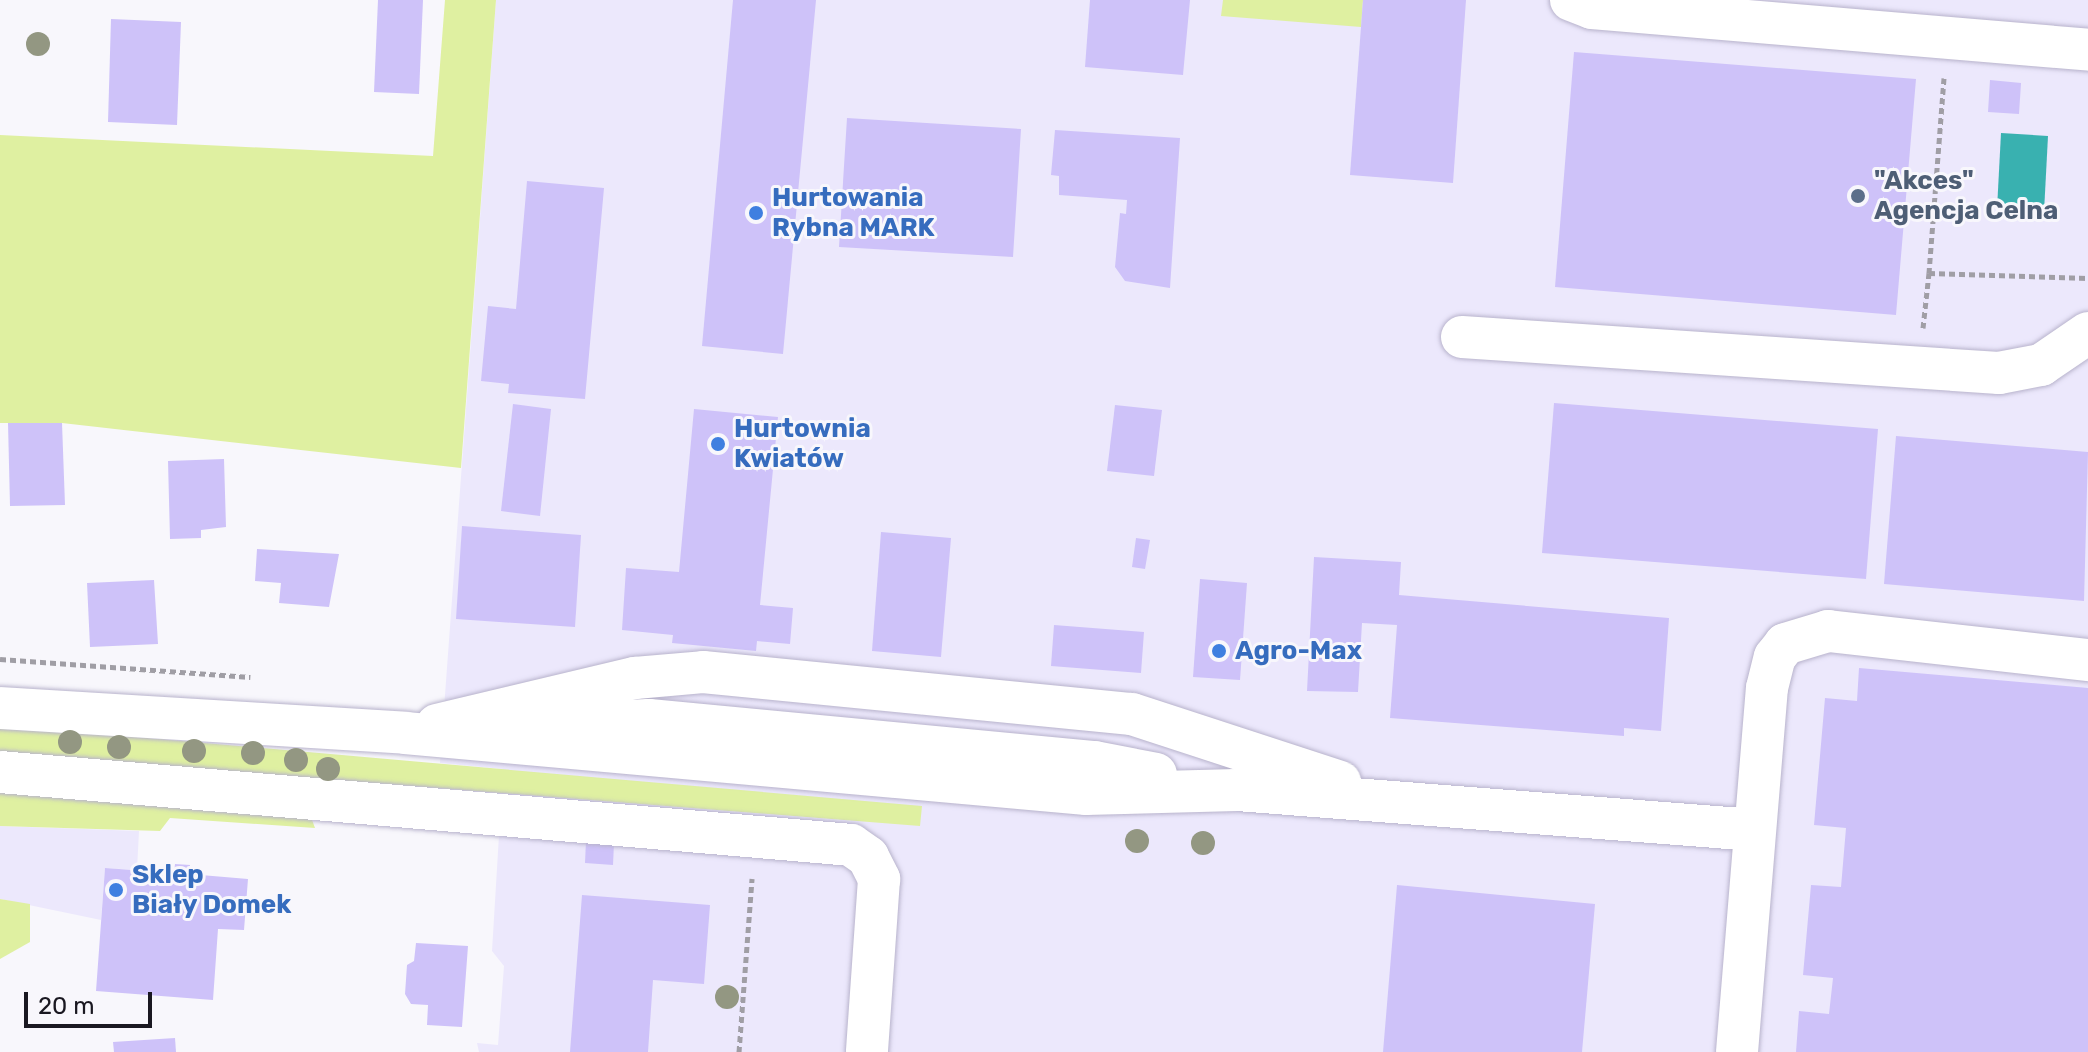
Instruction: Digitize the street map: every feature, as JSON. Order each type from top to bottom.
[{"type":"lane","points":[[1571,0],[1592,8],[2088,50]]},
{"type":"lane","points":[[1462,337],[2015,372],[2041,365],[2088,333]]},
{"type":"lane","points":[[1737,1052],[1769,670],[1785,644],[1800,635],[1828,631],[2088,660]]},
{"type":"lane","points":[[405,733],[614,682],[703,672],[1132,714],[1393,799]]},
{"type":"lane","points":[[0,708],[405,733],[649,720],[1095,762],[1237,790],[1393,799],[1754,830]]},
{"type":"lane","points":[[0,772],[851,845],[875,867],[880,895],[867,1052]]},
{"type":"path","points":[[1919,368],[1944,74]]},
{"type":"path","points":[[1929,273],[2088,278]]},
{"type":"path","points":[[739,1052],[755,837]]},
{"type":"shaded area","points":[[496,0],[2088,0],[2088,1052],[479,1052],[477,1043],[498,1045],[504,966],[492,951],[503,769],[440,763]]},
{"type":"shaded area","points":[[0,826],[139,831],[137,870],[105,868],[101,920],[0,899]]},
{"type":"green space","points":[[445,0],[496,0],[461,468],[62,423],[0,423],[0,135],[433,156]]},
{"type":"green space","points":[[1223,0],[1363,0],[1361,27],[1221,16]]},
{"type":"green space","points":[[0,725],[922,806],[920,826],[0,754]]},
{"type":"green space","points":[[0,792],[311,817],[315,828],[170,818],[160,831],[0,826]]},
{"type":"green space","points":[[0,899],[30,904],[30,942],[0,959]]},
{"type":"water","points":[[2001,133],[2048,136],[2044,212],[1997,209]]},
{"type":"building","points":[[378,0],[423,0],[419,94],[374,92]]},
{"type":"building","points":[[733,0],[816,0],[783,354],[702,346]]},
{"type":"building","points":[[1090,0],[1190,0],[1183,75],[1085,67]]},
{"type":"building","points":[[1363,0],[1466,0],[1453,183],[1350,175]]},
{"type":"building","points":[[111,19],[181,22],[177,125],[108,122]]},
{"type":"building","points":[[1574,52],[1916,79],[1896,315],[1555,287]]},
{"type":"building","points":[[1990,80],[2021,83],[2019,114],[1988,112]]},
{"type":"building","points":[[847,118],[1021,129],[1013,257],[839,247]]},
{"type":"building","points":[[1055,130],[1180,138],[1170,288],[1125,281],[1115,267],[1120,213],[1126,214],[1127,200],[1059,195],[1059,176],[1051,175]]},
{"type":"building","points":[[527,181],[604,188],[585,399],[508,393],[509,384],[481,381],[488,306],[516,309]]},
{"type":"building","points":[[1554,403],[1878,429],[1866,579],[1542,553]]},
{"type":"building","points":[[513,404],[551,409],[540,516],[501,511]]},
{"type":"building","points":[[1115,405],[1162,410],[1154,476],[1107,471]]},
{"type":"building","points":[[694,409],[778,417],[760,605],[793,608],[790,644],[757,641],[756,651],[672,643],[673,635],[622,630],[626,568],[679,572]]},
{"type":"building","points":[[8,423],[62,423],[65,505],[10,506]]},
{"type":"building","points":[[1896,436],[2088,452],[2084,601],[1884,584]]},
{"type":"building","points":[[224,459],[226,527],[201,530],[201,538],[170,539],[168,461]]},
{"type":"building","points":[[462,526],[581,535],[575,627],[456,619]]},
{"type":"building","points":[[881,532],[951,538],[941,657],[872,651]]},
{"type":"building","points":[[1136,538],[1150,540],[1145,569],[1132,567]]},
{"type":"building","points":[[257,549],[339,554],[329,607],[279,603],[281,583],[255,581]]},
{"type":"building","points":[[1314,557],[1401,562],[1399,595],[1669,618],[1661,731],[1624,728],[1624,736],[1390,718],[1397,625],[1362,623],[1358,692],[1307,691]]},
{"type":"building","points":[[1200,579],[1247,583],[1240,680],[1193,677]]},
{"type":"building","points":[[154,580],[158,644],[90,647],[87,583]]},
{"type":"building","points":[[1054,625],[1144,632],[1141,673],[1051,666]]},
{"type":"building","points":[[1859,668],[2088,688],[2088,1052],[1796,1052],[1799,1011],[1829,1014],[1833,978],[1803,975],[1811,885],[1841,887],[1846,828],[1814,825],[1825,698],[1857,701]]},
{"type":"building","points":[[586,841],[614,843],[613,865],[585,863]]},
{"type":"building","points":[[175,864],[190,865],[189,874],[248,879],[244,930],[218,929],[213,1000],[96,991],[105,868],[174,873]]},
{"type":"building","points":[[1397,885],[1595,904],[1582,1052],[1383,1052]]},
{"type":"building","points":[[582,895],[710,905],[704,984],[653,980],[648,1052],[570,1052]]},
{"type":"building","points":[[416,943],[468,946],[462,1027],[427,1025],[428,1005],[411,1004],[405,994],[407,965],[414,961]]},
{"type":"building","points":[[175,1038],[176,1052],[114,1052],[113,1042]]},
{"type":"place","name":"\"Akces\" Agencja Celna","points":[[1858,196]]},
{"type":"place","name":"Hurtowania Rybna MARK","points":[[756,213]]},
{"type":"place","name":"Hurtownia Kwiatów","points":[[718,444]]},
{"type":"place","name":"Agro-Max","points":[[1219,651]]},
{"type":"place","name":"Sklep Biały Domek","points":[[116,890]]}]
